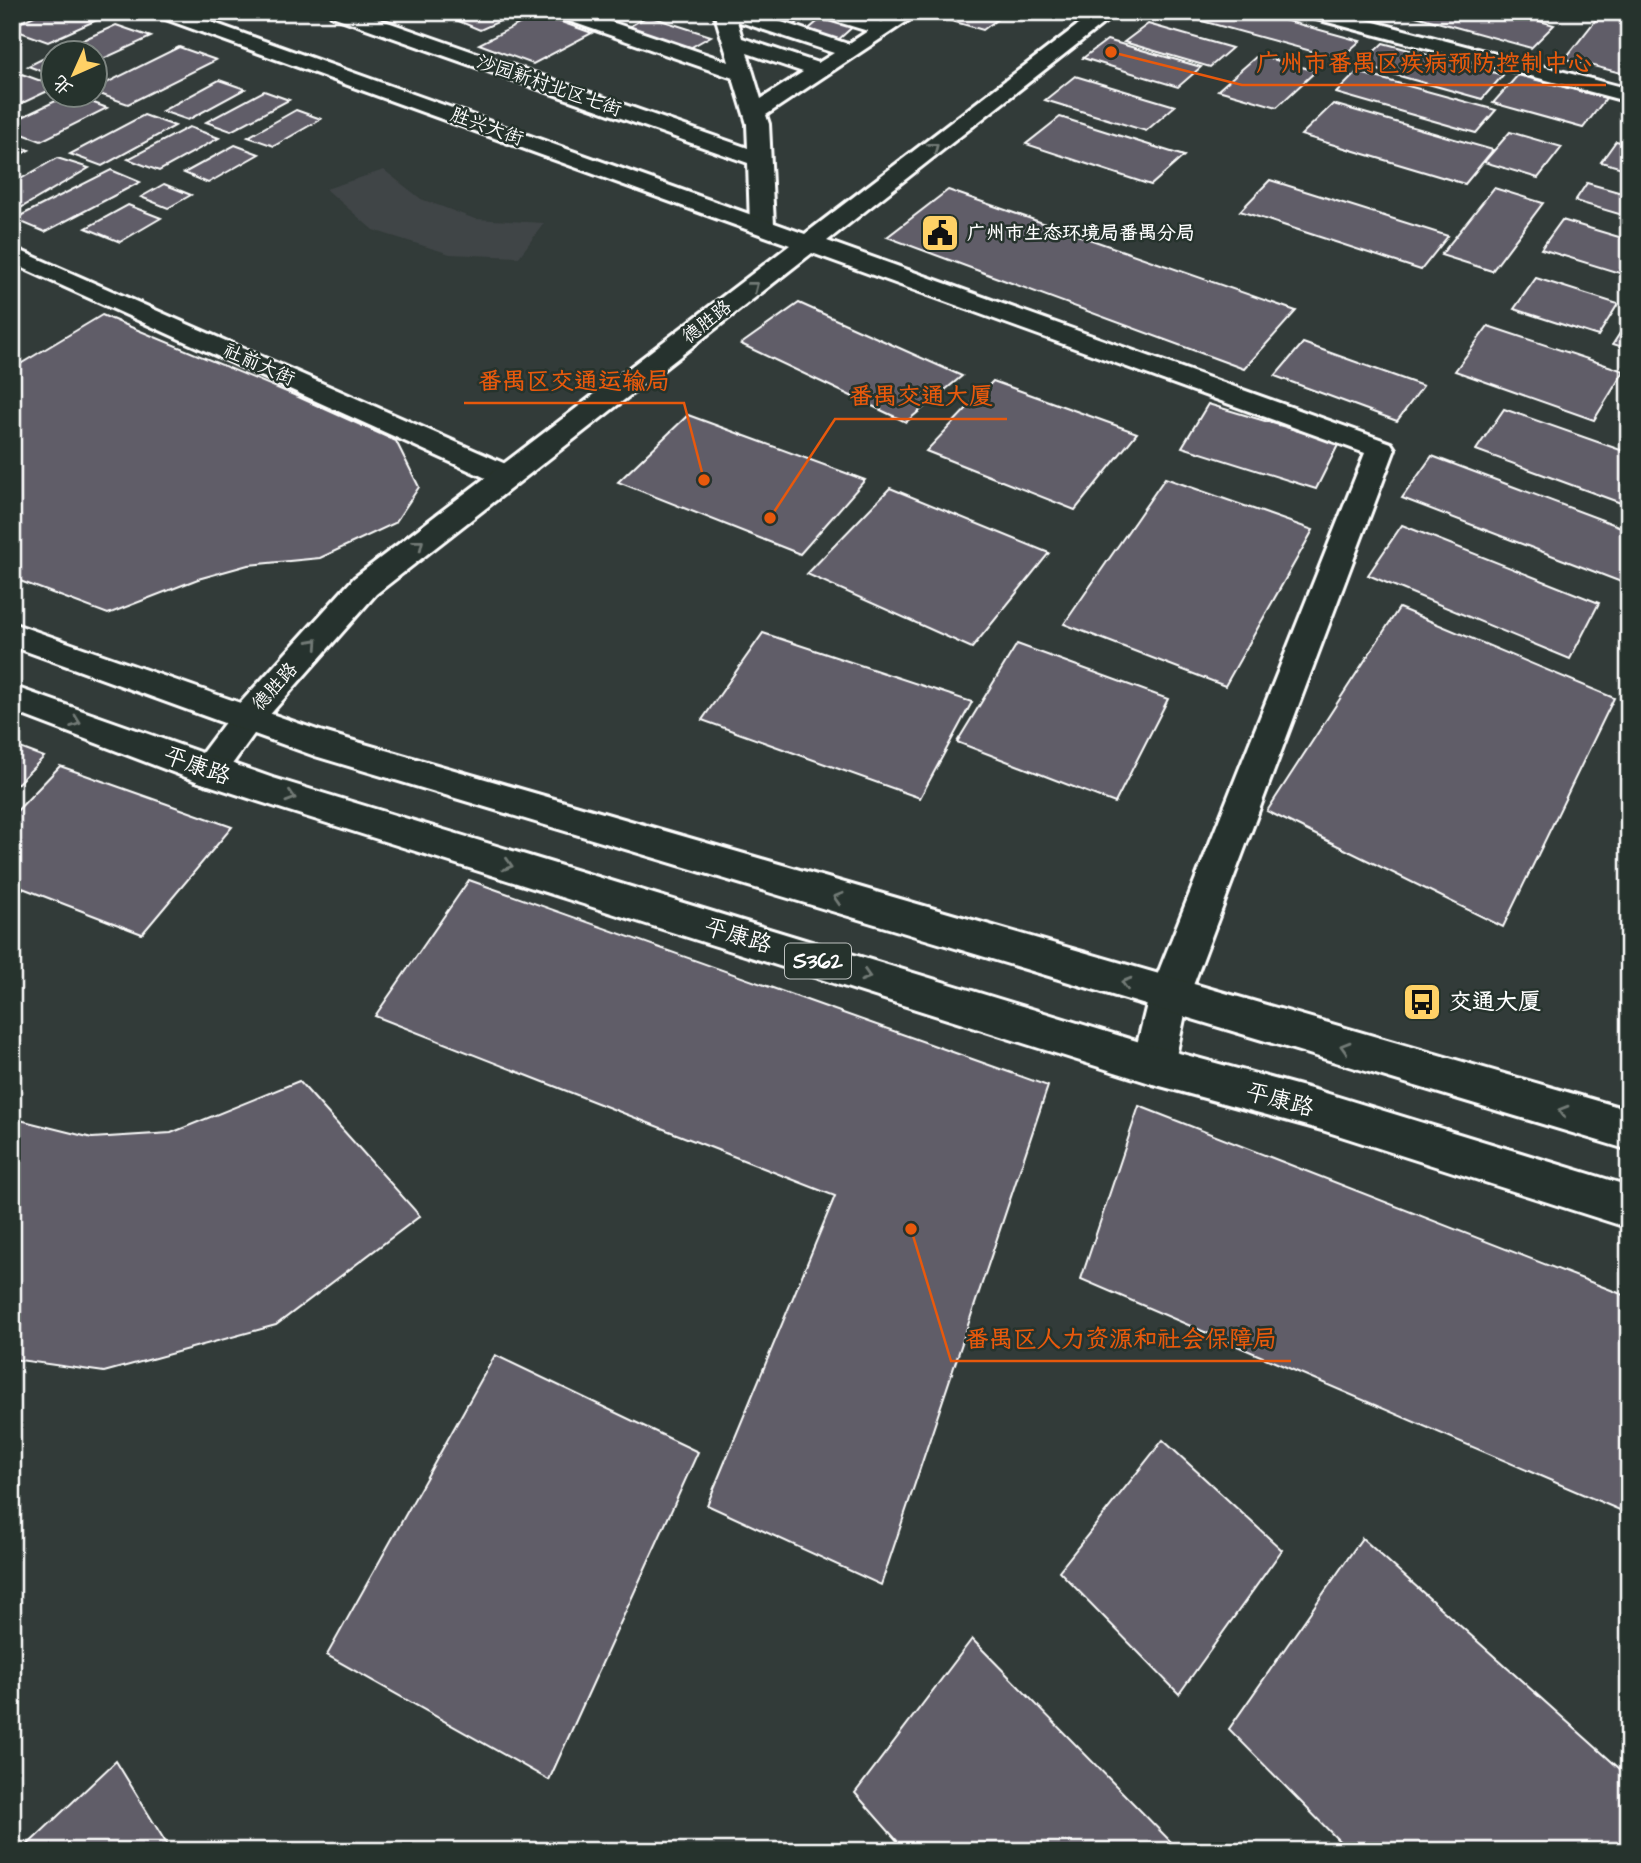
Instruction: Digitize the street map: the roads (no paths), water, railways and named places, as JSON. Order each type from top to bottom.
[{"type":"street","name":"胜兴大街","points":[[163,12],[1381,449],[1169,996]]},
{"type":"street","name":"沙园新村北区七街","points":[[339,12],[760,160]]},
{"type":"street","points":[[562,12],[743,74]]},
{"type":"street","points":[[825,12],[885,29]]},
{"type":"street","points":[[755,113],[911,12]]},
{"type":"street","name":"德胜路","points":[[208,771],[247,718],[365,586],[1108,12]]},
{"type":"street","points":[[1312,12],[1629,96]]},
{"type":"street","points":[[724,21],[755,113],[762,225]]},
{"type":"street","points":[[724,21],[850,51]]},
{"type":"street","points":[[724,21],[820,71]]},
{"type":"street","name":"社前大街","points":[[12,254],[507,476]]},
{"type":"street","points":[[12,634],[328,747],[1629,1130]]},
{"type":"street","name":"平康路","points":[[12,698],[208,771],[1153,1065],[1322,1111],[1629,1207]]},
{"type":"street","points":[[1153,1065],[1169,996]]},
{"type":"place","name":"广州市番禺区疾病预防控制中心","points":[[1111,52]]},
{"type":"place","name":"广州市生态环境局番禺分局","points":[[940,233]]},
{"type":"place","name":"番禺区交通运输局","points":[[704,480]]},
{"type":"place","name":"番禺交通大厦","points":[[770,518]]},
{"type":"place","name":"交通大厦","points":[[1422,1002]]},
{"type":"place","name":"番禺区人力资源和社会保障局","points":[[911,1229]]}]
